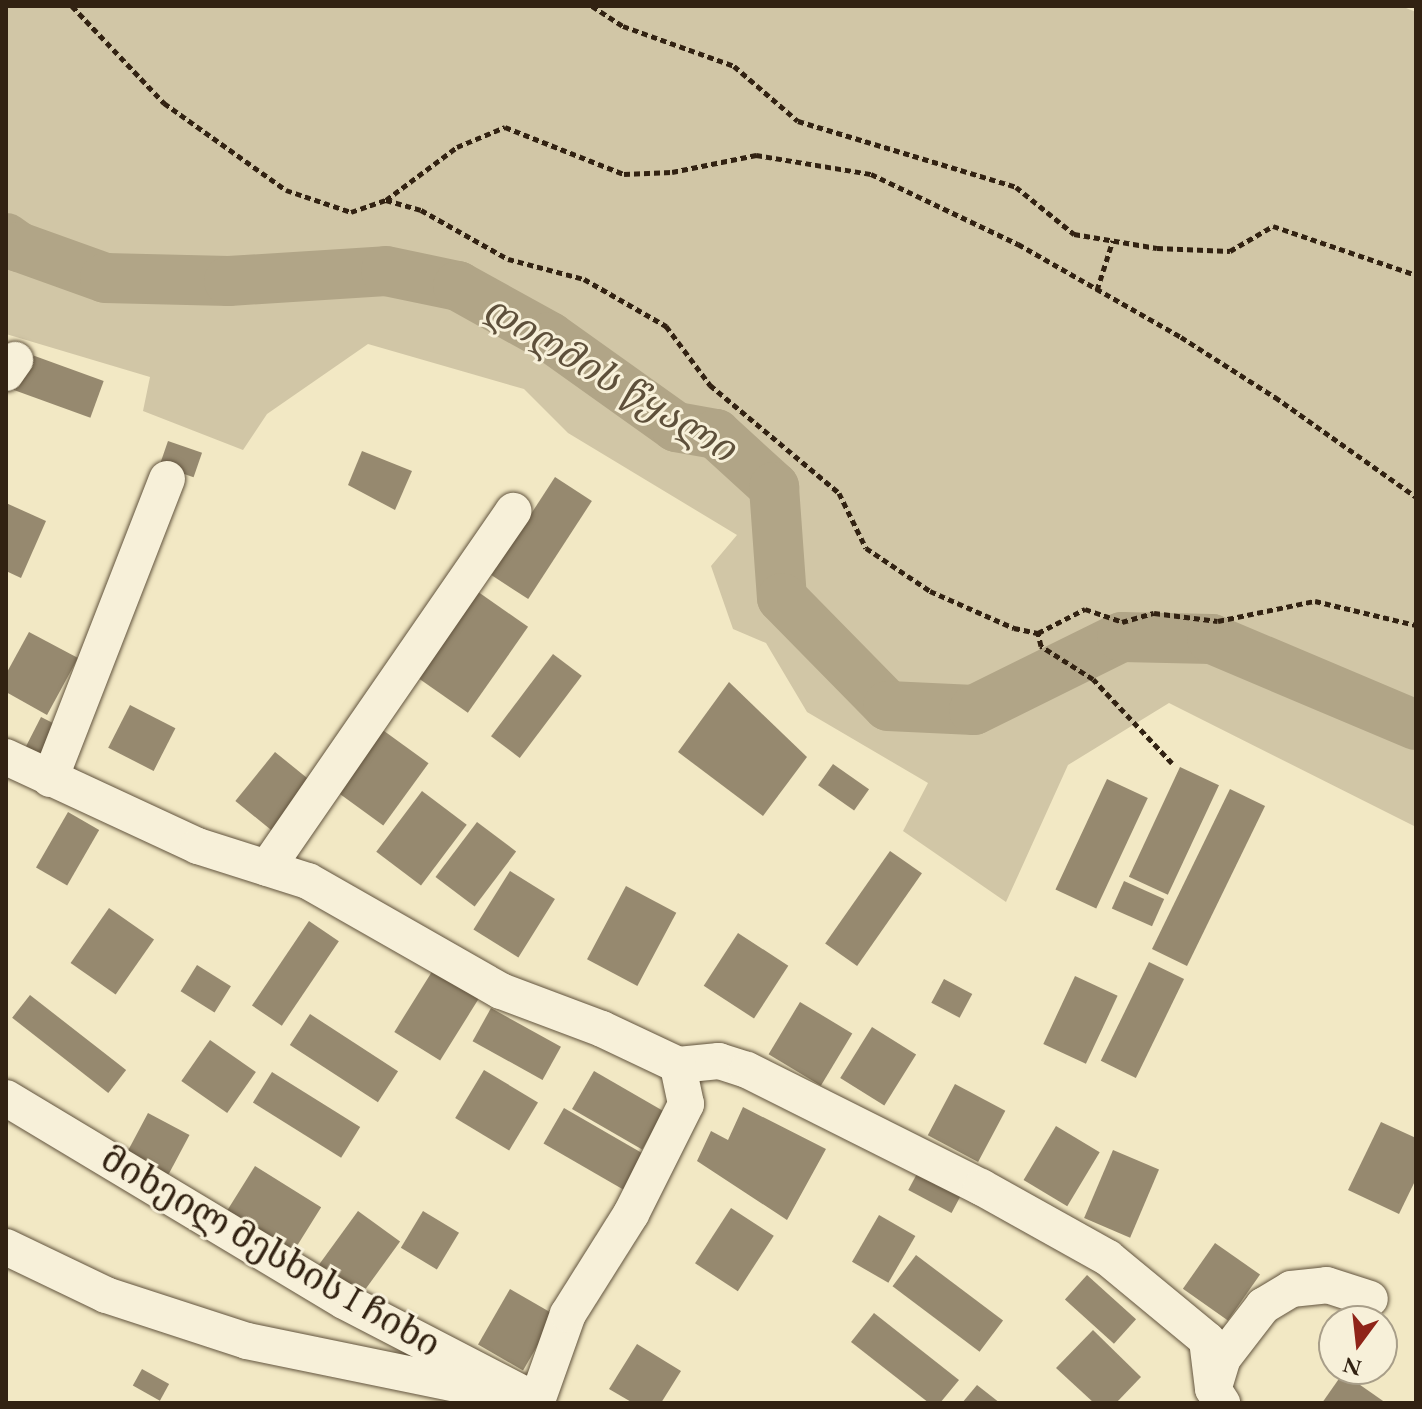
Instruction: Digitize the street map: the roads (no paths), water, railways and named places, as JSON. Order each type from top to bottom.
[{"type":"street","points":[[50,779],[167,479]]},
{"type":"street","points":[[267,868],[513,511]]},
{"type":"street","points":[[6,757],[198,846],[308,881],[501,991],[602,1029],[678,1065],[719,1061],[747,1070],[981,1187],[1108,1258],[1207,1340],[1217,1396]]},
{"type":"street","points":[[6,1247],[106,1295],[247,1341],[539,1402],[568,1314],[631,1214],[686,1104],[678,1065]]},
{"type":"street","name":"მიხეილ მესხის I ჩიხი","points":[[6,1098],[344,1301],[539,1402]]},
{"type":"street","points":[[1217,1396],[1223,1358],[1263,1306],[1291,1289],[1327,1285],[1370,1299]]},
{"type":"waterway","name":"დიღმის წყალი","points":[[6,238],[19,247],[105,278],[229,281],[386,271],[458,286],[550,337],[676,427],[716,434],[774,487],[782,598],[888,706],[974,710],[1122,637],[1212,639],[1416,725]]}]
